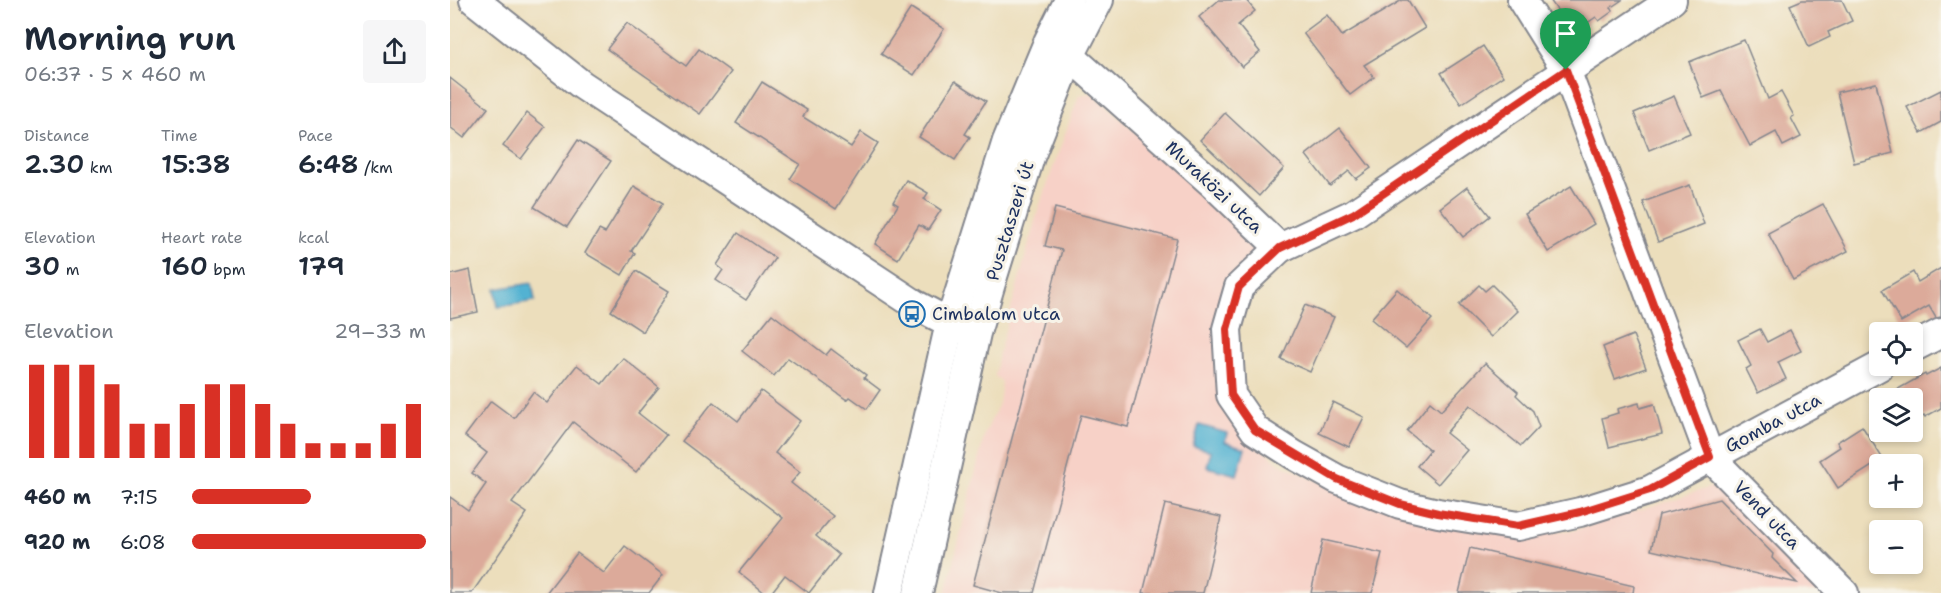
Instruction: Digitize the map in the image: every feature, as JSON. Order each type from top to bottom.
[{"type":"street","points":[[474,0],[582,85],[916,305],[950,323],[976,333]]},
{"type":"street","name":"Pusztaszeri út","points":[[889,593],[950,323],[1007,141],[1048,42],[1069,0]]},
{"type":"street","name":"Pusztaszeri út","points":[[918,593],[976,333],[1030,157],[1070,56],[1099,0]]},
{"type":"street","name":"Vend utca","points":[[1522,0],[1566,70],[1710,457],[1844,593]]},
{"type":"street","name":"Muraközi utca","points":[[1070,56],[1211,182],[1280,248],[1353,214],[1672,0]]},
{"type":"street","name":"Gomba utca","points":[[1280,248],[1239,287],[1227,329],[1231,395],[1255,430],[1337,479],[1400,504],[1438,513],[1518,526],[1580,512],[1650,490],[1869,372]]},
{"type":"street","points":[[1923,342],[1941,333]]},
{"type":"shaded area","points":[[1092,93],[1267,250],[1235,281],[1245,433],[1279,463],[1327,485],[1526,534],[1572,531],[1724,483],[1827,593],[946,593],[985,433],[999,404],[1002,382],[995,376],[999,353],[1038,210],[1079,95]]},
{"type":"water","points":[[532,283],[535,301],[498,307],[495,289]]},
{"type":"water","points":[[1199,425],[1227,433],[1225,442],[1245,448],[1237,475],[1207,467],[1211,451],[1193,446]]},
{"type":"building","points":[[1219,0],[1246,0],[1255,11],[1238,25],[1260,52],[1242,67],[1199,17]]},
{"type":"building","points":[[1402,0],[1408,0],[1425,28],[1364,65],[1374,77],[1350,95],[1303,33],[1327,15],[1342,36]]},
{"type":"building","points":[[1550,0],[1622,0],[1610,8],[1613,11],[1599,21],[1596,17],[1573,33]]},
{"type":"building","points":[[1802,0],[1842,0],[1852,21],[1828,32],[1830,37],[1809,47],[1790,5]]},
{"type":"building","points":[[911,8],[944,29],[914,75],[881,54]]},
{"type":"building","points":[[627,23],[686,66],[699,49],[731,72],[700,114],[607,49]]},
{"type":"building","points":[[1744,40],[1768,99],[1781,92],[1794,116],[1791,118],[1801,137],[1783,146],[1776,132],[1750,146],[1721,91],[1703,98],[1689,62]]},
{"type":"building","points":[[1483,46],[1503,76],[1461,104],[1441,73]]},
{"type":"building","points":[[450,78],[488,108],[464,138],[450,127]]},
{"type":"building","points":[[955,81],[986,101],[965,134],[970,137],[955,160],[919,137]]},
{"type":"building","points":[[762,82],[807,110],[803,117],[851,147],[861,132],[878,143],[836,209],[790,179],[800,164],[736,123]]},
{"type":"building","points":[[1876,83],[1893,153],[1854,163],[1837,92]]},
{"type":"building","points":[[1941,90],[1941,122],[1921,133],[1907,107]]},
{"type":"building","points":[[1674,96],[1690,133],[1649,150],[1634,113]]},
{"type":"building","points":[[527,113],[545,127],[521,159],[503,146]]},
{"type":"building","points":[[1225,113],[1284,168],[1259,196],[1200,140]]},
{"type":"building","points":[[1340,128],[1371,168],[1356,179],[1349,171],[1330,186],[1306,155]]},
{"type":"building","points":[[578,140],[611,161],[567,227],[534,207]]},
{"type":"building","points":[[906,180],[928,193],[924,199],[941,210],[928,230],[919,225],[898,259],[875,244],[898,205],[893,202]]},
{"type":"building","points":[[1690,185],[1704,224],[1658,242],[1643,202]]},
{"type":"building","points":[[634,186],[663,203],[631,251],[635,253],[622,275],[585,253],[599,230],[605,233]]},
{"type":"building","points":[[1571,186],[1594,224],[1548,252],[1525,214]]},
{"type":"building","points":[[1467,187],[1490,216],[1463,237],[1440,208]]},
{"type":"building","points":[[1823,204],[1848,251],[1793,280],[1768,233]]},
{"type":"building","points":[[1055,208],[1177,239],[1128,427],[1081,415],[1034,593],[1002,593],[973,585],[1062,250],[1045,246]]},
{"type":"building","points":[[738,233],[775,258],[746,300],[716,280],[723,270],[717,265]]},
{"type":"building","points":[[1941,268],[1941,317],[1936,318],[1929,306],[1901,322],[1882,290],[1913,272],[1918,282]]},
{"type":"building","points":[[470,270],[478,312],[450,318],[450,275]]},
{"type":"building","points":[[636,271],[669,291],[643,332],[611,311]]},
{"type":"building","points":[[1479,285],[1485,291],[1492,285],[1518,311],[1491,337],[1459,305]]},
{"type":"building","points":[[1397,289],[1432,319],[1406,348],[1371,319]]},
{"type":"building","points":[[1305,305],[1334,317],[1310,372],[1281,359]]},
{"type":"building","points":[[772,314],[826,355],[831,349],[866,375],[864,378],[880,390],[867,409],[850,397],[847,400],[788,358],[774,376],[742,351]]},
{"type":"building","points":[[1760,329],[1767,342],[1790,330],[1801,351],[1778,362],[1786,379],[1758,393],[1746,369],[1751,366],[1738,340]]},
{"type":"building","points":[[1633,335],[1646,368],[1615,379],[1603,347]]},
{"type":"building","points":[[623,358],[659,387],[638,413],[666,435],[636,472],[573,422],[512,503],[527,513],[472,593],[450,593],[450,497],[468,510],[486,484],[472,473],[487,453],[465,436],[491,401],[514,418],[533,392],[547,403],[577,365],[602,384]]},
{"type":"building","points":[[1485,363],[1518,392],[1516,395],[1533,411],[1539,427],[1521,446],[1470,405],[1446,433],[1467,450],[1438,484],[1417,466],[1430,450],[1407,431],[1430,402],[1441,411]]},
{"type":"building","points":[[1941,368],[1941,408],[1925,417],[1923,416],[1923,388],[1900,388],[1925,374],[1926,376]]},
{"type":"building","points":[[761,391],[800,421],[775,453],[800,472],[791,483],[833,516],[816,536],[839,555],[809,593],[785,575],[771,593],[765,593],[739,572],[783,518],[682,441],[713,402],[738,421]]},
{"type":"building","points":[[1333,402],[1364,417],[1349,447],[1319,433]]},
{"type":"building","points":[[1639,403],[1640,408],[1654,404],[1662,434],[1609,447],[1602,418],[1618,413],[1617,409]]},
{"type":"building","points":[[1862,426],[1869,437],[1869,442],[1872,442],[1880,454],[1869,454],[1869,468],[1838,488],[1820,460],[1840,447],[1837,442]]},
{"type":"building","points":[[1719,499],[1773,554],[1772,558],[1797,583],[1651,550],[1659,515]]},
{"type":"building","points":[[1165,504],[1221,517],[1203,593],[1143,593]]},
{"type":"building","points":[[1323,540],[1382,553],[1372,593],[1311,593]]},
{"type":"building","points":[[625,546],[663,575],[649,593],[546,593],[577,553],[604,573]]},
{"type":"building","points":[[1470,548],[1634,586],[1633,593],[1459,593]]},
{"type":"place","name":"Cimbalom utca","points":[[912,314]]},
{"type":"route","points":[[1566,70],[1710,457],[1650,490],[1580,512],[1518,526],[1438,513],[1400,504],[1337,479],[1255,430],[1231,395],[1227,329],[1239,287],[1280,248],[1353,214],[1566,70]]}]
